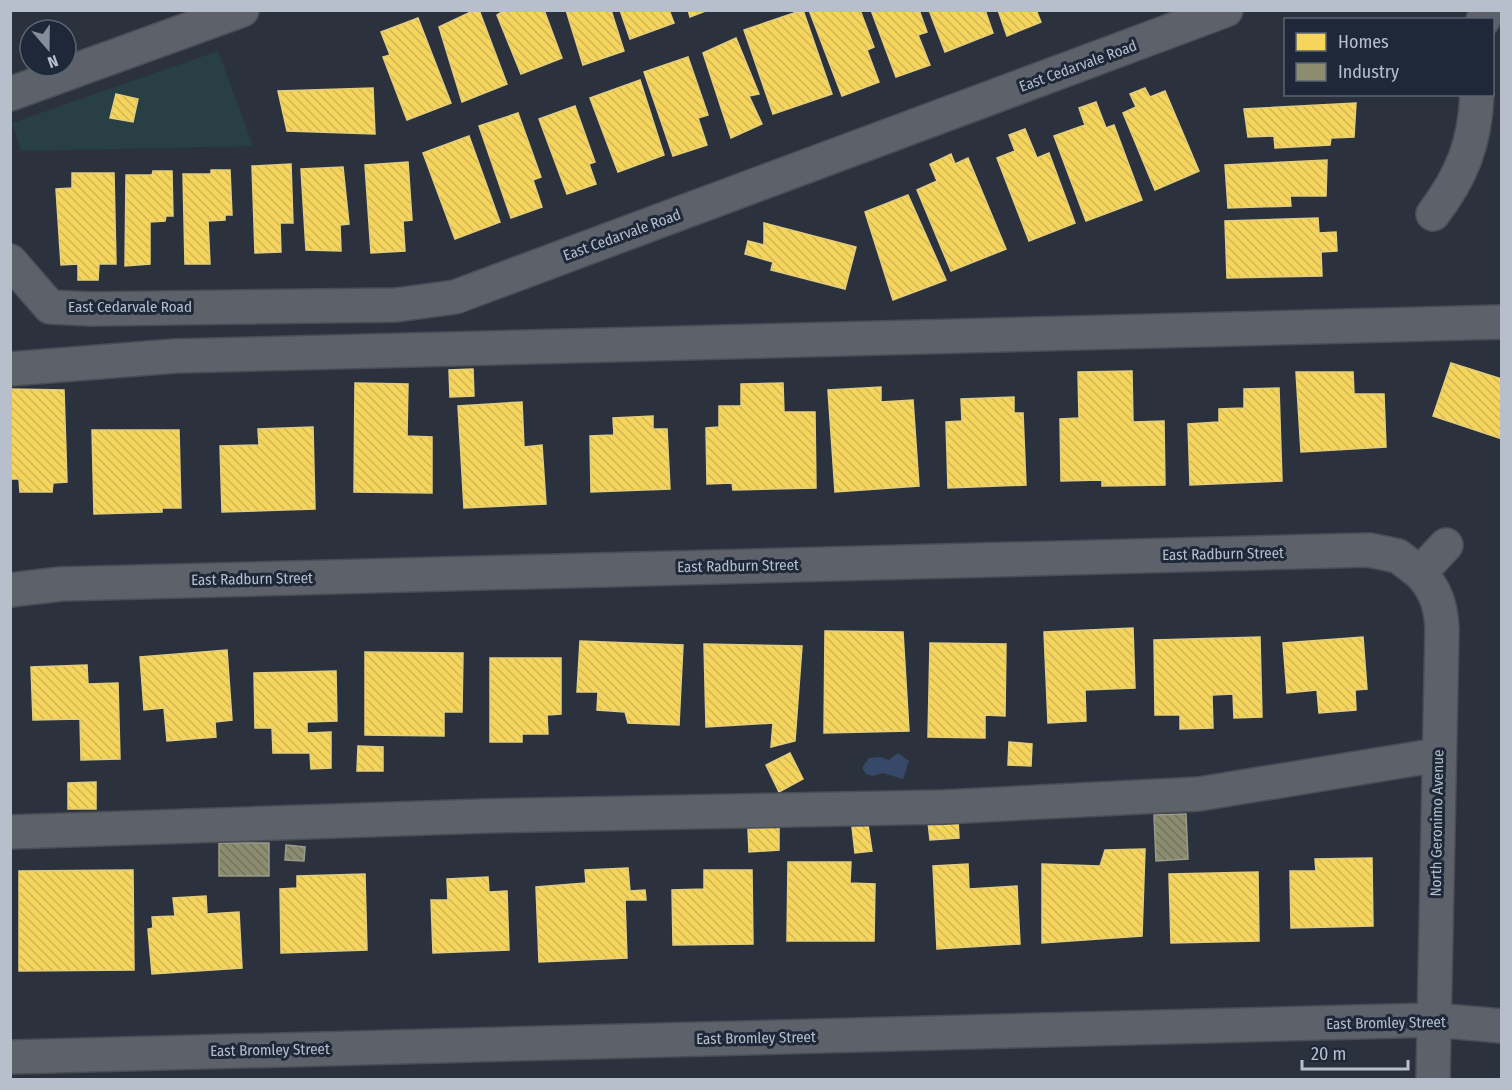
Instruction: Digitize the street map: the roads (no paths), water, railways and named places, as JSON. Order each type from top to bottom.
[{"type":"street","points":[[10,94],[242,10]]},
{"type":"street","name":"East Cedarvale Road","points":[[10,261],[50,306],[91,309],[396,305],[454,297],[1226,10]]},
{"type":"street","points":[[1433,214],[1449,194],[1469,155],[1477,96]]},
{"type":"street","points":[[10,369],[175,356],[1502,322]]},
{"type":"street","points":[[1420,573],[1446,545]]},
{"type":"street","name":"East Radburn Street","points":[[10,590],[61,584],[1369,550],[1398,556],[1420,573]]},
{"type":"street","name":"North Geronimo Avenue","points":[[1420,573],[1436,595],[1441,611],[1433,1080]]},
{"type":"street","points":[[10,832],[474,816],[944,807],[1198,794],[1438,755]]},
{"type":"street","name":"East Bromley Street","points":[[10,1057],[1434,1020],[1502,1026]]},
{"type":"water","points":[[898,753],[909,761],[903,779],[883,773],[873,776],[866,774],[862,768],[869,758],[880,757],[889,760]]}]
